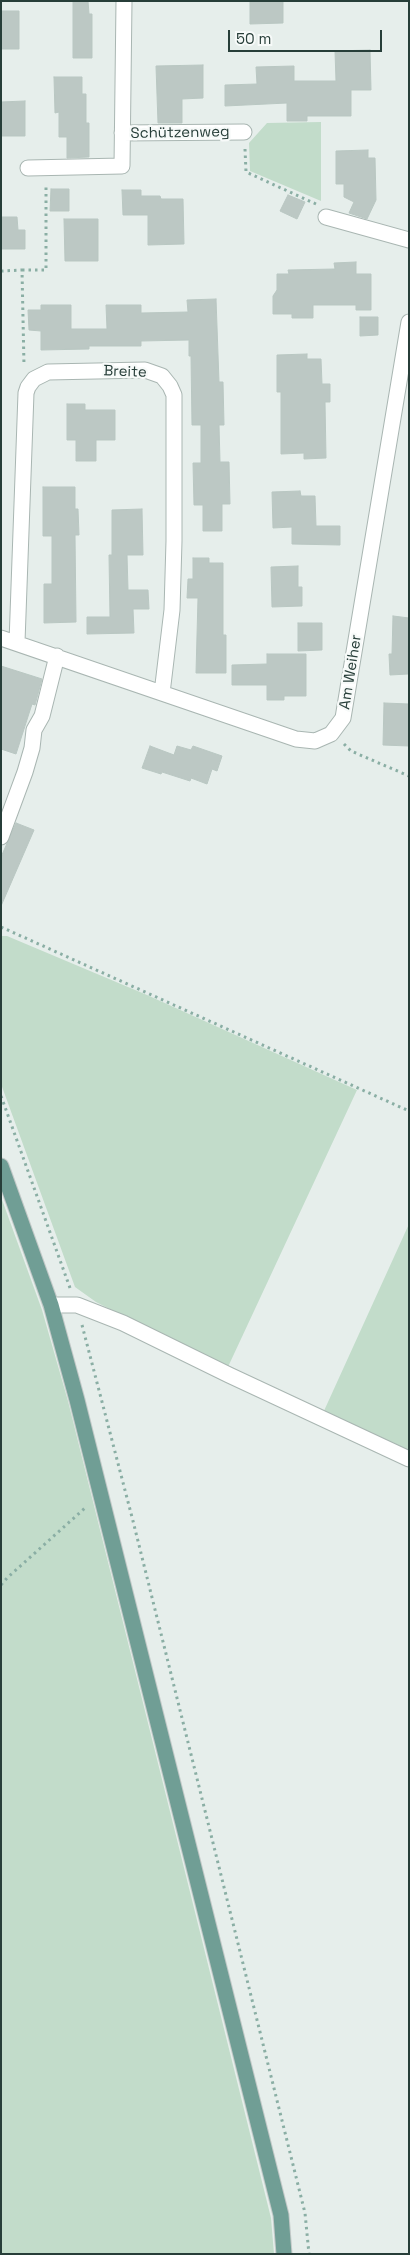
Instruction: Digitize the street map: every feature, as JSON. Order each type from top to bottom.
[{"type":"main road","points":[[1,1166],[51,1305],[78,1400],[281,2215],[284,2254]]},
{"type":"street","points":[[122,133],[124,1]]},
{"type":"street","name":"Schützenweg","points":[[28,168],[122,166],[122,133],[244,132]]},
{"type":"street","points":[[326,217],[409,240]]},
{"type":"street","name":"Am Weiher","points":[[332,734],[343,718],[409,322]]},
{"type":"street","name":"Breite","points":[[34,378],[48,372],[145,370],[162,376],[174,395],[172,610],[162,693]]},
{"type":"street","points":[[17,642],[26,393],[34,378]]},
{"type":"street","points":[[1,638],[296,739],[315,741],[332,734]]},
{"type":"street","points":[[1,837],[26,772],[34,730],[42,716],[58,656]]},
{"type":"street","points":[[51,1305],[77,1305],[123,1323],[229,1375],[409,1458]]},
{"type":"path","points":[[244,132],[246,172],[322,206],[326,217]]},
{"type":"path","points":[[1,271],[46,270],[46,168]]},
{"type":"path","points":[[22,270],[24,365],[34,378]]},
{"type":"path","points":[[332,734],[351,750],[409,776]]},
{"type":"path","points":[[1,927],[409,1111]]},
{"type":"path","points":[[1,1096],[77,1305],[133,1521],[305,2214],[310,2254]]},
{"type":"path","points":[[1,1585],[101,1494]]},
{"type":"green space","points":[[321,122],[321,201],[250,171],[249,143],[267,123]]},
{"type":"green space","points":[[1,936],[7,936],[147,995],[357,1090],[227,1369],[96,1302],[75,1287],[1,1084]]},
{"type":"green space","points":[[1,1197],[42,1310],[68,1401],[271,2218],[274,2254],[1,2254]]},
{"type":"green space","points":[[409,1224],[409,1453],[323,1413]]},
{"type":"building","points":[[73,1],[88,1],[89,14],[92,14],[92,58],[73,58]]},
{"type":"building","points":[[250,1],[283,1],[283,23],[250,24]]},
{"type":"building","points":[[1,11],[19,11],[19,49],[1,49]]},
{"type":"building","points":[[370,50],[371,90],[351,90],[351,116],[307,116],[307,121],[287,121],[287,103],[225,106],[225,85],[257,84],[256,67],[294,66],[294,81],[336,81],[335,51]]},
{"type":"building","points":[[203,65],[203,98],[182,99],[182,123],[158,123],[156,66]]},
{"type":"building","points":[[54,77],[82,77],[82,94],[86,94],[86,123],[89,123],[89,157],[67,158],[67,137],[59,137],[59,112],[55,113]]},
{"type":"building","points":[[25,101],[25,136],[1,136],[1,102]]},
{"type":"building","points":[[368,150],[368,158],[375,158],[376,200],[367,219],[349,213],[354,202],[344,197],[344,184],[336,184],[336,151]]},
{"type":"building","points":[[51,189],[69,189],[69,211],[50,211]]},
{"type":"building","points":[[122,190],[141,190],[141,196],[160,196],[161,199],[183,199],[184,244],[148,245],[148,215],[123,215]]},
{"type":"building","points":[[288,195],[305,202],[297,219],[280,211]]},
{"type":"building","points":[[1,217],[17,217],[18,230],[25,230],[25,249],[1,249]]},
{"type":"building","points":[[64,219],[98,219],[98,261],[65,261]]},
{"type":"building","points":[[356,262],[356,274],[371,274],[371,310],[356,310],[356,305],[313,305],[313,318],[292,318],[292,314],[273,314],[273,296],[277,290],[277,274],[289,274],[288,270],[335,269],[334,263]]},
{"type":"building","points":[[216,299],[219,382],[223,382],[224,425],[219,425],[220,462],[229,462],[230,504],[222,504],[222,531],[203,531],[203,505],[194,505],[193,463],[201,463],[201,425],[192,425],[189,340],[141,341],[141,346],[89,346],[89,349],[41,350],[41,331],[29,330],[28,310],[41,310],[41,305],[71,305],[71,329],[107,329],[106,305],[141,305],[141,313],[188,312],[187,300]]},
{"type":"building","points":[[360,317],[378,317],[378,335],[360,336]]},
{"type":"building","points":[[307,354],[307,359],[321,359],[322,384],[330,384],[330,402],[325,402],[326,458],[304,459],[304,453],[281,454],[281,392],[277,392],[277,355]]},
{"type":"building","points":[[67,404],[85,404],[85,410],[115,410],[115,440],[96,440],[96,461],[76,461],[76,440],[67,440]]},
{"type":"building","points":[[43,487],[75,487],[75,509],[78,509],[79,535],[75,535],[76,622],[44,623],[44,584],[52,584],[52,536],[43,536]]},
{"type":"building","points":[[300,491],[301,496],[315,496],[316,526],[340,526],[340,545],[292,544],[292,527],[273,528],[272,492]]},
{"type":"building","points":[[142,509],[143,555],[127,555],[128,590],[148,590],[149,609],[133,609],[134,633],[87,634],[87,617],[110,617],[109,555],[112,555],[112,510]]},
{"type":"building","points":[[193,558],[209,558],[209,563],[223,563],[223,635],[226,635],[226,673],[196,673],[198,598],[187,598],[188,579],[193,579]]},
{"type":"building","points":[[298,566],[298,587],[302,587],[302,606],[272,607],[271,567]]},
{"type":"building","points":[[393,616],[409,618],[408,674],[390,675],[389,654],[392,654]]},
{"type":"building","points":[[298,623],[322,623],[322,650],[298,651]]},
{"type":"building","points":[[267,654],[306,654],[306,696],[284,696],[284,700],[267,700],[267,685],[232,685],[232,665],[267,664]]},
{"type":"building","points":[[1,666],[42,679],[35,705],[32,704],[16,754],[1,749]]},
{"type":"building","points":[[384,703],[409,704],[409,746],[383,745]]},
{"type":"building","points":[[150,746],[174,755],[177,746],[191,750],[193,746],[222,756],[217,771],[212,769],[207,784],[191,778],[190,781],[142,768]]},
{"type":"building","points":[[16,823],[34,830],[1,906],[1,857]]}]
